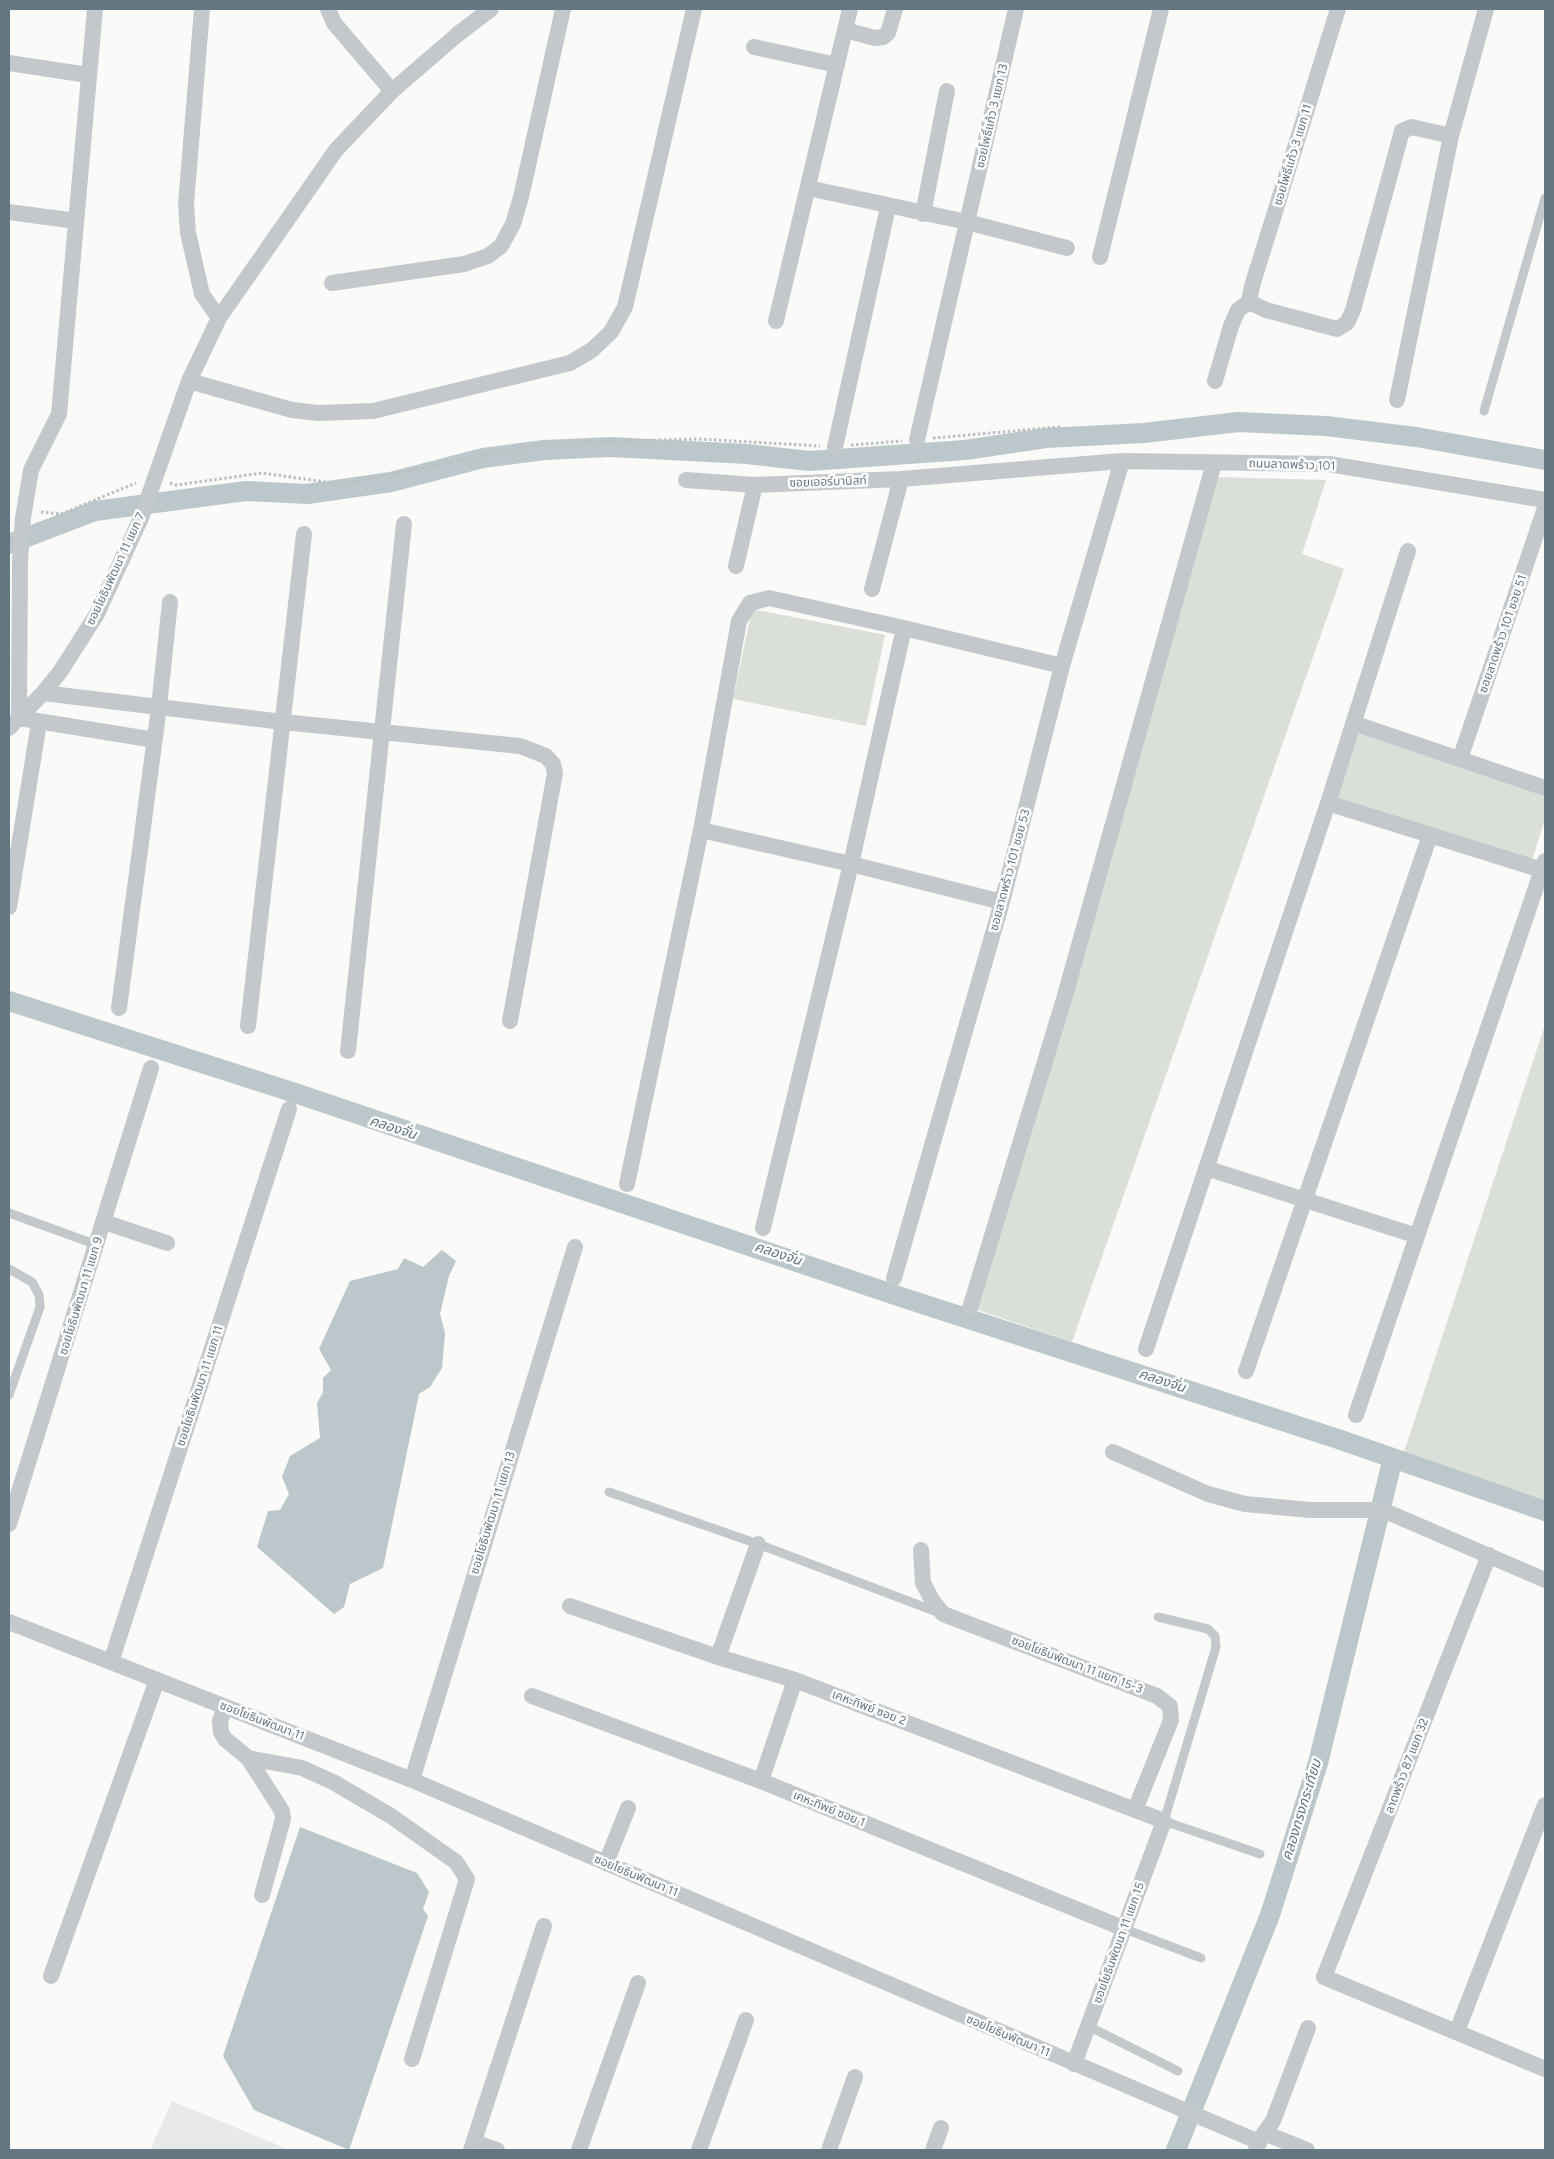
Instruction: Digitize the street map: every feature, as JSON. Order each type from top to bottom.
[{"type":"street","points":[[94,9],[59,414],[32,470],[23,514],[14,723],[39,723],[155,740]]},
{"type":"street","points":[[202,9],[186,204],[188,233],[202,294],[219,318]]},
{"type":"street","points":[[328,9],[334,24],[392,91]]},
{"type":"street","name":"ซอยโยธินพัฒนา 11 แยก 7","points":[[14,723],[60,672],[97,614],[140,518],[189,381],[219,318],[336,150],[392,91],[458,34],[491,9]]},
{"type":"street","points":[[332,283],[464,264],[488,256],[501,246],[513,224],[521,197],[563,9]]},
{"type":"street","points":[[189,381],[292,410],[318,413],[373,410],[570,363],[592,350],[610,332],[625,307],[694,9]]},
{"type":"street","points":[[776,321],[850,9]]},
{"type":"street","points":[[845,30],[875,38],[883,37],[888,33],[895,9]]},
{"type":"street","name":"ซอยโพธิ์แก้ว 3 แยก 13","points":[[917,440],[1016,9]]},
{"type":"street","points":[[1100,257],[1161,9]]},
{"type":"street","name":"ซอยโพธิ์แก้ว 3 แยก 11","points":[[1249,302],[1252,286],[1338,9]]},
{"type":"street","points":[[1397,400],[1451,136],[1486,9]]},
{"type":"street","points":[[754,47],[837,65]]},
{"type":"street","points":[[9,63],[88,75]]},
{"type":"street","points":[[923,214],[947,91]]},
{"type":"street","points":[[1215,381],[1231,326],[1238,310],[1249,302],[1266,310],[1336,328],[1347,323],[1353,310],[1402,131],[1412,126],[1451,136]]},
{"type":"street","points":[[808,188],[888,207],[967,222],[1067,248]]},
{"type":"street","points":[[835,447],[888,207]]},
{"type":"street","points":[[9,212],[76,221]]},
{"type":"street","name":"ถนนลาดพร้าว 101","points":[[1036,468],[1122,461],[1329,464],[1545,500]]},
{"type":"street","name":"ซอยลาดพร้าว 101 ซอย 53","points":[[894,1278],[1002,902],[1062,666],[1122,461]]},
{"type":"street","points":[[970,1308],[1064,999],[1214,463]]},
{"type":"street","name":"ซอยเออร์บานิสท์","points":[[686,480],[755,486],[901,479],[1036,468]]},
{"type":"street","points":[[872,589],[901,479]]},
{"type":"street","points":[[736,566],[755,486]]},
{"type":"street","name":"ซอยลาดพร้าว 101 ซอย 51","points":[[1460,759],[1545,508]]},
{"type":"street","points":[[348,1051],[404,524]]},
{"type":"street","points":[[248,1026],[304,534]]},
{"type":"street","points":[[1146,1349],[1328,803],[1408,551]]},
{"type":"street","points":[[627,1184],[701,830],[738,621],[750,603],[768,598],[1062,666]]},
{"type":"street","points":[[120,1008],[159,708],[170,602]]},
{"type":"street","points":[[762,1228],[851,864],[904,628]]},
{"type":"street","points":[[43,693],[283,722],[520,746],[546,756],[553,764],[555,773],[510,1021]]},
{"type":"street","points":[[9,907],[39,723]]},
{"type":"street","points":[[1353,723],[1545,788]]},
{"type":"street","points":[[1328,803],[1430,835],[1544,865],[1356,1414]]},
{"type":"street","points":[[701,830],[851,864],[1002,902]]},
{"type":"street","points":[[1246,1371],[1430,835]]},
{"type":"street","name":"ซอยโยธินพัฒนา 11 แยก 9","points":[[9,1524],[151,1068]]},
{"type":"street","name":"ซอยโยธินพัฒนา 11 แยก 11","points":[[111,1662],[289,1109]]},
{"type":"street","points":[[1206,1168],[1417,1236]]},
{"type":"street","points":[[104,1222],[167,1243]]},
{"type":"street","name":"ซอยโยธินพัฒนา 11 แยก 13","points":[[412,1780],[575,1247]]},
{"type":"street","points":[[1113,1452],[1208,1494],[1245,1504],[1310,1510],[1378,1511],[1490,1555],[1545,1580]]},
{"type":"street","points":[[718,1657],[758,1544]]},
{"type":"street","points":[[921,1550],[923,1582],[932,1600],[943,1614]]},
{"type":"street","name":"ลาดพร้าว 87 แยก 32","points":[[1457,2031],[1324,1977],[1490,1555]]},
{"type":"street","name":"เคหะทิพย์ ซอย 2","points":[[570,1606],[718,1657],[795,1680],[1164,1821]]},
{"type":"street","name":"ซอยโยธินพัฒนา 11 แยก 15-3","points":[[943,1614],[1157,1696],[1170,1706],[1171,1720],[1135,1810]]},
{"type":"street","name":"ซอยโยธินพัฒนา 11","points":[[9,1622],[412,1780],[1260,2142],[1307,2150]]},
{"type":"street","points":[[51,1976],[157,1680]]},
{"type":"street","points":[[760,1781],[795,1680]]},
{"type":"street","name":"เคหะทิพย์ ซอย 1","points":[[532,1696],[760,1781],[1124,1929]]},
{"type":"street","points":[[225,1707],[220,1722],[224,1739],[248,1758],[282,1811],[283,1819],[262,1895]]},
{"type":"street","points":[[248,1758],[302,1768],[334,1782],[391,1816],[456,1862],[467,1879],[412,2059]]},
{"type":"street","points":[[1545,1805],[1457,2031],[1545,2069]]},
{"type":"street","points":[[606,1863],[628,1808]]},
{"type":"street","name":"ซอยโยธินพัฒนา 11 แยก 15","points":[[1074,2064],[1164,1821]]},
{"type":"street","points":[[497,2150],[473,2146],[544,1926]]},
{"type":"street","points":[[579,2150],[638,1983]]},
{"type":"street","points":[[699,2150],[746,2020]]},
{"type":"street","points":[[1260,2142],[1273,2121],[1308,2028]]},
{"type":"street","points":[[829,2150],[855,2077]]},
{"type":"street","points":[[934,2150],[941,2128]]},
{"type":"lane","points":[[1484,411],[1545,198]]},
{"type":"lane","points":[[9,1213],[97,1245]]},
{"type":"lane","points":[[9,1269],[32,1282],[39,1295],[40,1307],[9,1395]]},
{"type":"lane","points":[[609,1492],[758,1544],[943,1614]]},
{"type":"lane","points":[[1158,1617],[1208,1629],[1215,1636],[1216,1647],[1164,1821],[1260,1854]]},
{"type":"lane","points":[[1124,1929],[1200,1958]]},
{"type":"lane","points":[[1088,2026],[1178,2071]]},
{"type":"path","points":[[23,514],[61,514],[154,478],[176,485],[262,473],[340,484],[548,443],[699,439],[835,447],[1060,427]]},
{"type":"shaded area","points":[[1215,477],[1326,480],[1302,554],[1344,569],[1072,1342],[975,1309]]},
{"type":"shaded area","points":[[752,609],[885,635],[866,726],[733,699]]},
{"type":"shaded area","points":[[1357,733],[1545,795],[1545,819],[1532,860],[1336,797]]},
{"type":"shaded area","points":[[1545,1025],[1545,1502],[1404,1452]]},
{"type":"shaded area","points":[[442,1250],[456,1261],[449,1276],[440,1314],[445,1333],[442,1368],[430,1387],[419,1394],[383,1568],[350,1584],[344,1607],[334,1614],[257,1547],[268,1511],[280,1510],[289,1494],[282,1477],[290,1456],[320,1438],[317,1403],[323,1392],[323,1378],[331,1370],[319,1349],[350,1281],[398,1269],[404,1258],[423,1267]]},
{"type":"shaded area","points":[[300,1827],[417,1873],[429,1892],[423,1909],[428,1916],[349,2150],[254,2110],[223,2056]]},
{"type":"shaded area","points":[[172,2101],[290,2150],[150,2150]]},
{"type":"waterway","points":[[9,544],[95,511],[246,491],[307,494],[391,482],[483,458],[544,450],[611,447],[747,454],[809,461],[965,450],[1046,438],[1144,433],[1238,422],[1326,426],[1416,437],[1545,460]]},
{"type":"waterway","name":"คลองจั่น","points":[[9,1001],[295,1093],[901,1297],[1338,1439],[1545,1511]]},
{"type":"waterway","name":"คลองทรงกระเทียม","points":[[1176,2150],[1270,1915],[1318,1763],[1393,1458]]}]
